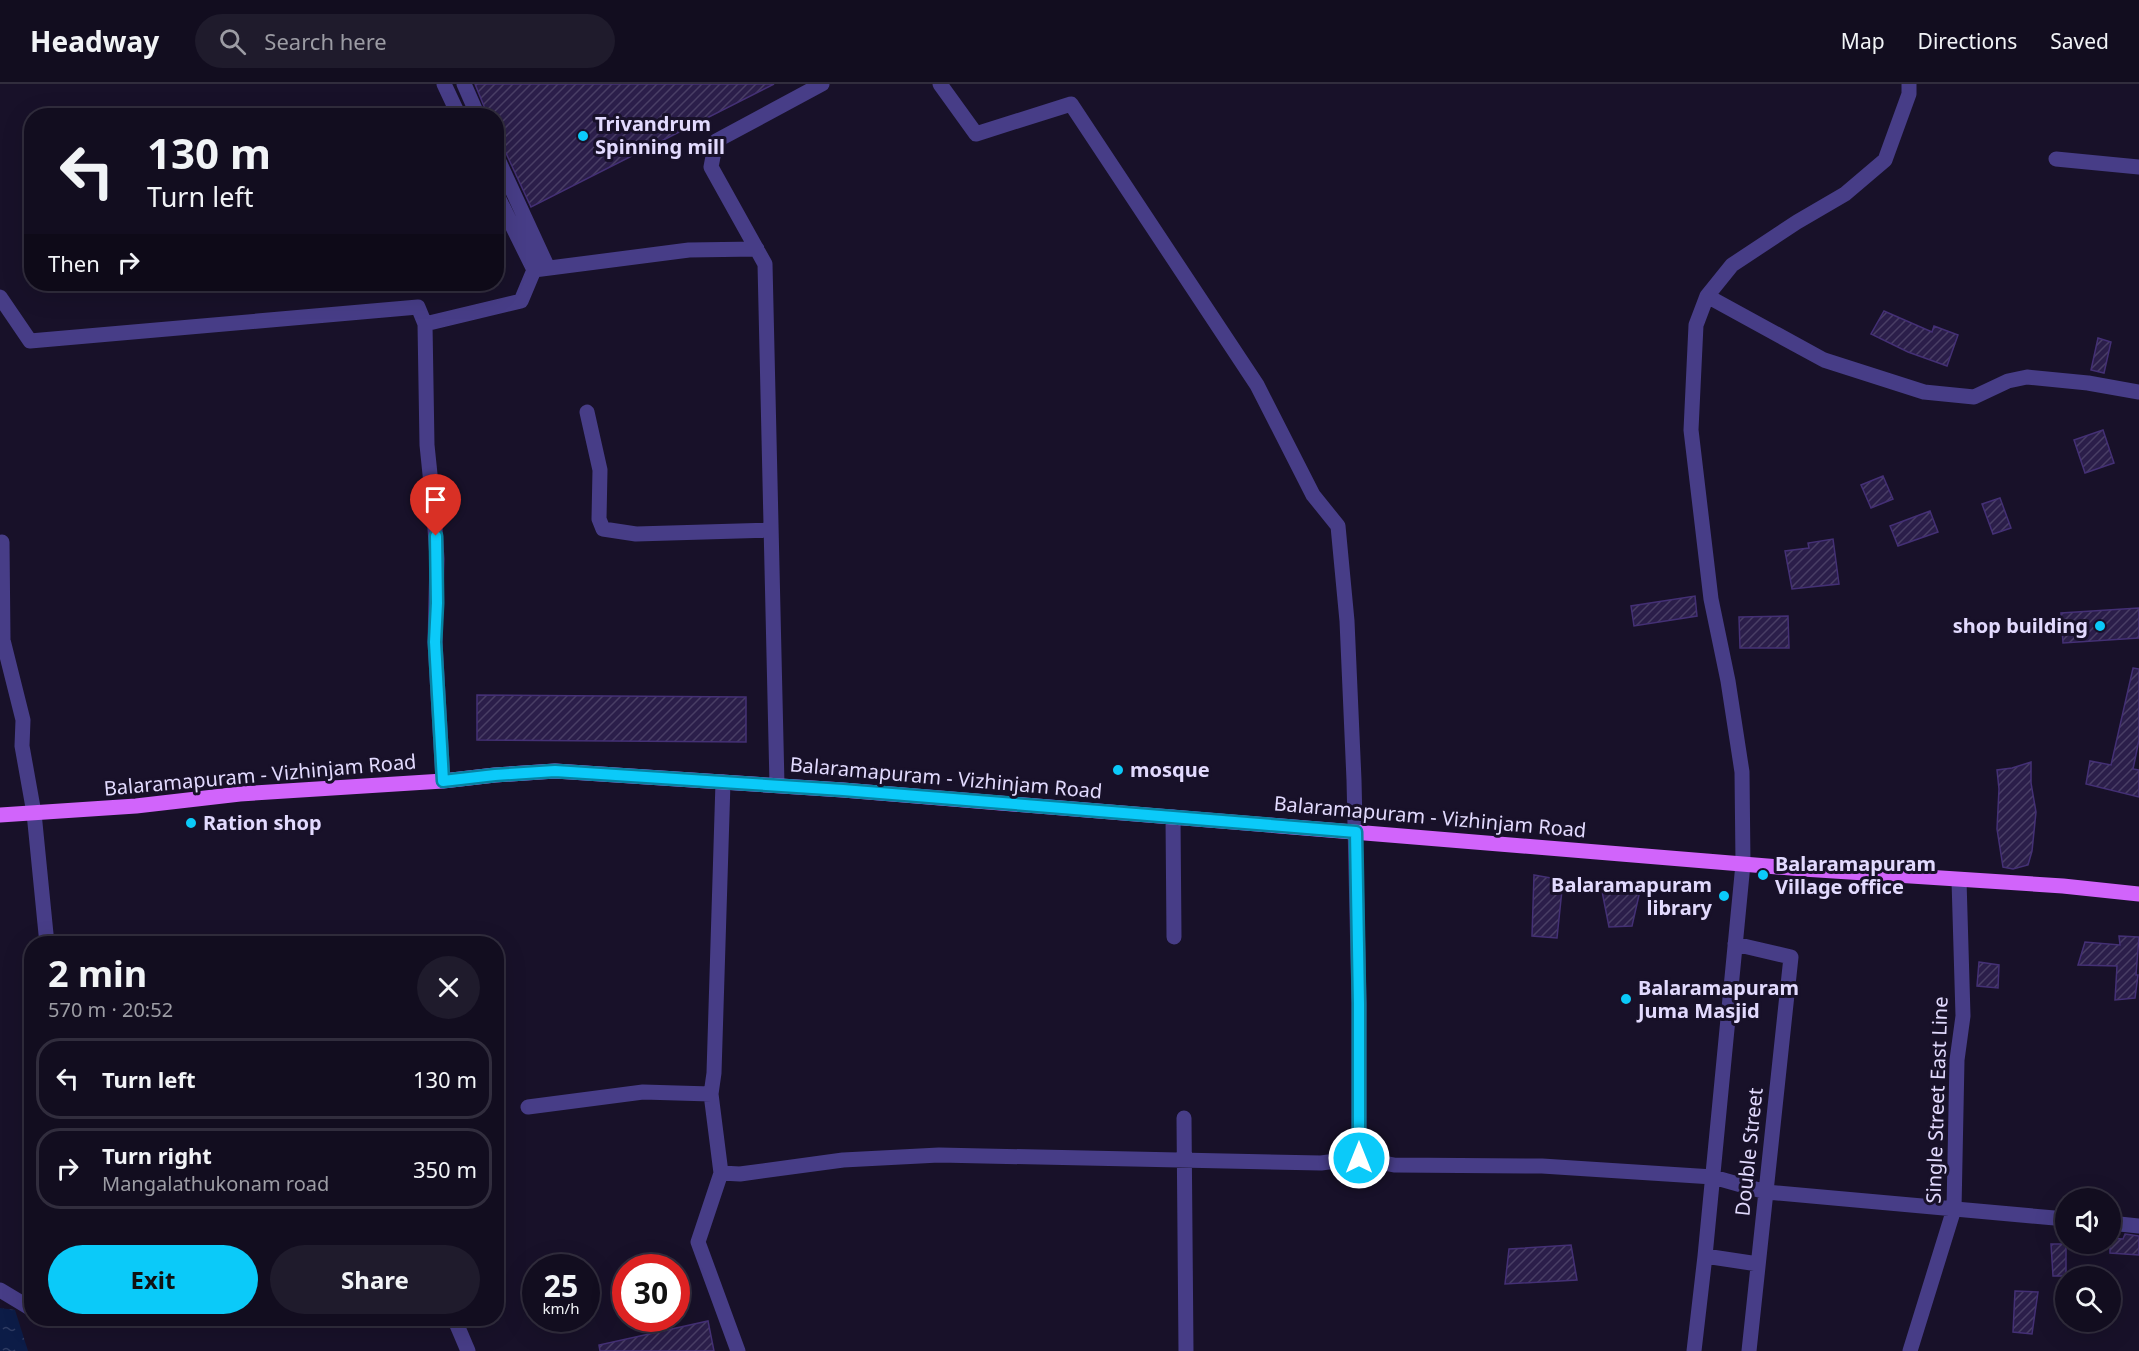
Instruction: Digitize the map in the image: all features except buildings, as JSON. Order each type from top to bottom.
[{"type":"main road","name":"Balaramapuram - Vizhinjam Road","points":[[0,815],[136,806],[240,794],[443,781],[555,771],[777,785],[1743,864],[2063,886],[2139,894]]},
{"type":"street","points":[[444,84],[455,108]]},
{"type":"street","points":[[464,84],[474,108]]},
{"type":"street","points":[[777,785],[765,264],[711,167],[716,141],[822,84]]},
{"type":"street","points":[[940,84],[976,134],[1071,104],[1257,385],[1313,495],[1338,526],[1347,621],[1356,832],[1359,1158]]},
{"type":"street","points":[[1694,1351],[1743,864],[1742,772],[1728,681],[1711,599],[1691,430],[1696,325],[1707,297],[1732,265],[1797,222],[1845,194],[1885,160],[1909,94],[1909,84]]},
{"type":"street","points":[[2056,159],[2139,167]]},
{"type":"street","points":[[504,175],[541,269]]},
{"type":"street","points":[[504,207],[541,269]]},
{"type":"street","points":[[541,269],[689,250],[757,249]]},
{"type":"street","points":[[425,324],[521,301],[541,269]]},
{"type":"street","points":[[0,297],[30,341],[418,307],[425,324],[427,446],[436,536],[435,642],[443,781]]},
{"type":"street","points":[[1707,297],[1824,360],[1924,392],[1974,397],[2008,381],[2027,377],[2088,383],[2139,392]]},
{"type":"street","points":[[587,412],[600,470],[599,519],[603,529],[636,534],[771,530]]},
{"type":"street","points":[[2,542],[3,639],[23,720],[21,746],[34,813],[46,936]]},
{"type":"street","points":[[723,782],[714,1074],[711,1094],[721,1173],[698,1242],[738,1351]]},
{"type":"street","points":[[1173,817],[1174,937]]},
{"type":"street","name":"Single Street East Line","points":[[1910,1351],[1954,1209],[1957,1060],[1963,1016],[1959,880]]},
{"type":"street","name":"Double Street","points":[[1735,944],[1791,957],[1749,1351]]},
{"type":"street","points":[[528,1107],[643,1092],[711,1094]]},
{"type":"street","points":[[1184,1118],[1186,1351]]},
{"type":"street","points":[[721,1173],[740,1174],[843,1160],[939,1155],[1321,1163],[1359,1158],[1394,1165],[1542,1166],[1713,1177],[1766,1192],[2055,1218]]},
{"type":"street","points":[[2121,1224],[2139,1226]]},
{"type":"street","points":[[1705,1256],[1758,1264]]},
{"type":"street","points":[[0,1290],[24,1304]]},
{"type":"street","points":[[457,1326],[468,1351]]},
{"type":"water","points":[[0,1308],[15,1310],[28,1351],[0,1351]]},
{"type":"place","name":"Trivandrum Spinning mill","points":[[583,136]]},
{"type":"place","name":"shop building","points":[[2100,626]]},
{"type":"place","name":"mosque","points":[[1118,770]]},
{"type":"place","name":"Ration shop","points":[[191,823]]},
{"type":"place","name":"Balaramapuram Village office","points":[[1763,875]]},
{"type":"place","name":"Balaramapuram library","points":[[1724,896]]},
{"type":"place","name":"Balaramapuram Juma Masjid","points":[[1626,999]]},
{"type":"route","points":[[436,536],[435,642],[443,781],[555,771],[843,790],[1356,832],[1359,1158]]}]
